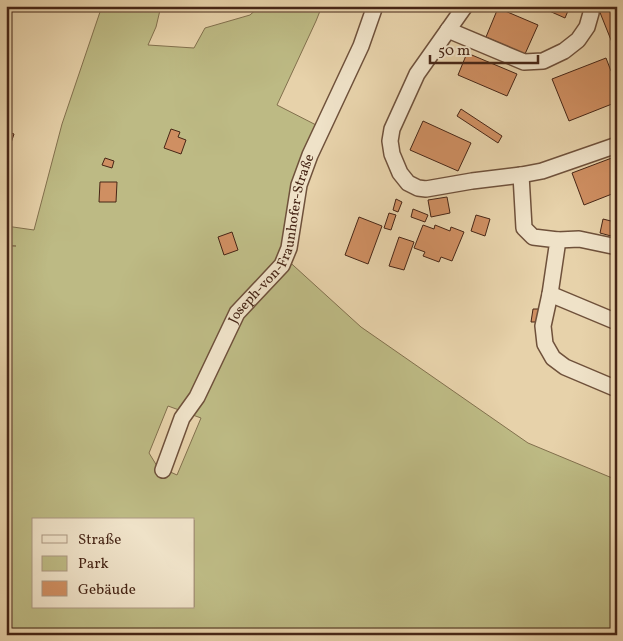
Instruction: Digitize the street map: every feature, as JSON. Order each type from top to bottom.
[{"type":"street","name":"Joseph-von-Fraunhofer-Straße","points":[[163,470],[182,418],[197,397],[236,313],[282,265],[286,257],[299,185],[310,155],[361,46],[375,6]]},
{"type":"street","points":[[465,6],[417,74],[392,129],[390,141],[392,154],[400,173],[408,183],[418,188],[426,189],[521,175],[542,171],[617,145]]},
{"type":"street","points":[[448,30],[524,62],[543,61],[564,51],[578,40],[587,27],[591,13],[590,6]]},
{"type":"street","points":[[521,175],[524,228],[533,237],[558,240],[579,239],[617,247]]},
{"type":"street","points":[[558,240],[543,326],[544,344],[552,358],[566,367],[617,389]]},
{"type":"street","points":[[550,294],[617,322]]},
{"type":"green space","points":[[102,6],[161,6],[156,27],[148,45],[194,48],[205,28],[250,15],[260,6],[322,6],[277,105],[320,127],[283,256],[361,327],[528,443],[617,480],[617,635],[6,635],[6,246],[16,246],[6,245],[6,226],[34,230],[62,124]],"holes":[[[168,406],[201,418],[177,475],[157,466],[149,453]]]},
{"type":"building","points":[[538,6],[570,6],[565,18]]},
{"type":"building","points":[[609,6],[617,6],[617,55],[599,10]]},
{"type":"building","points":[[498,8],[538,25],[525,54],[486,37]]},
{"type":"building","points":[[467,53],[517,74],[507,96],[458,75]]},
{"type":"building","points":[[606,58],[611,71],[617,68],[617,102],[569,121],[552,79]]},
{"type":"building","points":[[461,109],[502,136],[498,143],[457,116]]},
{"type":"building","points":[[423,121],[471,143],[458,171],[410,150]]},
{"type":"building","points":[[171,129],[180,132],[178,137],[186,140],[181,154],[164,148]]},
{"type":"building","points":[[6,131],[14,134],[10,146],[6,145]]},
{"type":"building","points":[[617,156],[617,192],[584,205],[572,173]]},
{"type":"building","points":[[105,158],[114,161],[112,168],[102,165]]},
{"type":"building","points":[[100,182],[117,182],[116,202],[99,202]]},
{"type":"building","points":[[447,197],[450,213],[431,217],[428,200]]},
{"type":"building","points":[[396,199],[402,202],[398,212],[393,210]]},
{"type":"building","points":[[413,209],[428,215],[425,222],[411,217]]},
{"type":"building","points":[[389,213],[396,215],[391,230],[384,228]]},
{"type":"building","points":[[476,215],[490,219],[485,236],[471,231]]},
{"type":"building","points":[[359,217],[382,226],[368,264],[345,255]]},
{"type":"building","points":[[603,219],[615,222],[611,236],[600,233]]},
{"type":"building","points":[[423,225],[434,229],[435,225],[450,231],[451,227],[464,232],[452,261],[441,257],[439,262],[423,256],[425,252],[414,248]]},
{"type":"building","points":[[232,232],[238,250],[224,255],[218,237]]},
{"type":"building","points":[[399,237],[414,242],[404,270],[389,266]]},
{"type":"building","points":[[533,309],[539,309],[538,322],[531,322]]}]
